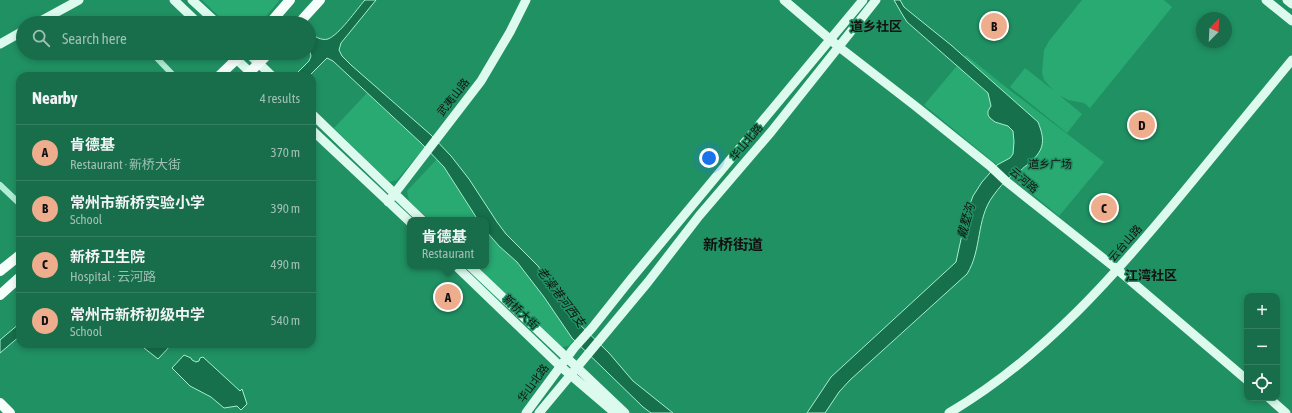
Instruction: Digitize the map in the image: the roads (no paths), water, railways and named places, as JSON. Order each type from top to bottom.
[{"type":"main road","points":[[276,16],[290,0]]},
{"type":"main road","points":[[305,16],[320,0]]},
{"type":"main road","points":[[222,72],[232,60]]},
{"type":"main road","points":[[252,72],[263,60]]},
{"type":"main road","points":[[0,271],[16,258]]},
{"type":"main road","points":[[0,295],[16,281]]},
{"type":"main road","points":[[0,403],[10,413]]},
{"type":"street","points":[[50,16],[79,0]]},
{"type":"street","points":[[174,0],[191,16]]},
{"type":"street","points":[[192,0],[209,16]]},
{"type":"street","name":"武夷山路","points":[[388,202],[481,81],[510,32],[526,0]]},
{"type":"street","name":"云河路","points":[[784,0],[839,47],[990,166],[1007,182],[1118,270],[1244,377]]},
{"type":"street","name":"华山北路","points":[[526,413],[574,348],[863,0]]},
{"type":"street","name":"华山北路","points":[[539,413],[648,282],[699,216],[771,132],[876,0]]},
{"type":"street","points":[[1266,0],[1292,21]]},
{"type":"street","points":[[1287,0],[1292,4]]},
{"type":"street","points":[[0,44],[16,35]]},
{"type":"street","points":[[159,60],[170,72]]},
{"type":"street","points":[[240,60],[248,72]]},
{"type":"street","points":[[255,60],[268,72]]},
{"type":"street","name":"云台山路","points":[[949,413],[1004,376],[1036,351],[1064,326],[1118,270],[1292,60]]},
{"type":"street","points":[[316,118],[419,217]]},
{"type":"street","points":[[316,134],[407,219]]},
{"type":"street","points":[[0,185],[16,200]]},
{"type":"street","name":"新桥大街","points":[[459,269],[560,366],[615,413]]},
{"type":"street","name":"新桥大街","points":[[473,269],[625,413]]},
{"type":"street","points":[[1272,401],[1286,413]]},
{"type":"water","points":[[365,0],[376,0],[341,43],[339,50],[342,56],[431,135],[451,156],[469,179],[506,234],[538,266],[561,298],[573,318],[609,353],[633,381],[673,413],[651,413],[572,338],[544,297],[517,262],[499,246],[489,234],[489,217],[476,217],[444,167],[421,143],[333,61],[327,58],[313,72],[298,72],[309,60],[316,60],[316,37],[320,39],[328,39],[343,27]]},
{"type":"water","name":"戴墅沟","points":[[894,0],[900,0],[904,7],[951,45],[1038,122],[1043,141],[1042,146],[1033,160],[1003,183],[993,196],[981,224],[975,255],[967,274],[850,380],[839,392],[825,413],[807,413],[831,377],[956,262],[967,212],[973,196],[982,182],[997,165],[1010,158],[1013,154],[1013,131],[1008,126],[995,122],[988,115],[988,111],[991,106],[988,93],[907,22]]},
{"type":"water","points":[[16,326],[16,339],[0,353],[0,340]]},
{"type":"water","points":[[144,348],[168,348],[158,359]]},
{"type":"water","points":[[184,355],[196,362],[203,357],[240,391],[242,389],[247,404],[241,410],[237,406],[224,408],[211,397],[190,386],[172,368]]},
{"type":"place","name":"常州市新桥实验小学","points":[[994,26]]},
{"type":"place","name":"常州市新桥初级中学","points":[[1142,125]]},
{"type":"place","name":"新桥卫生院","points":[[1104,208]]},
{"type":"place","name":"肯德基","points":[[448,297]]},
{"type":"district","name":"道乡社区","points":[[876,26]]},
{"type":"district","name":"新桥街道","points":[[733,245]]},
{"type":"district","name":"江湾社区","points":[[1151,275]]},
{"type":"park label","name":"道乡广场","points":[[1050,164]]},
{"type":"water label","name":"老澡港河西支","points":[[561,297]]}]
